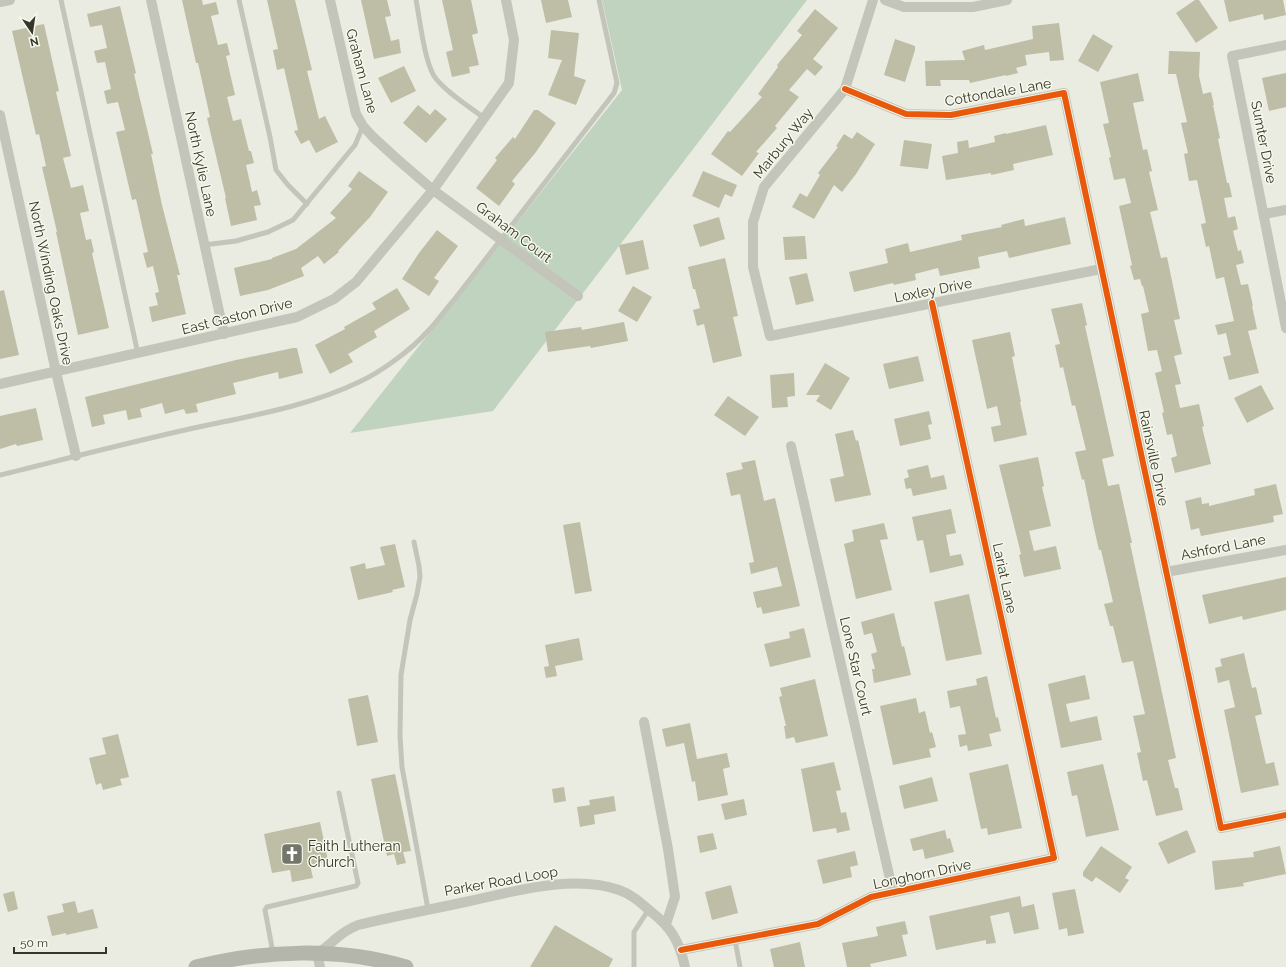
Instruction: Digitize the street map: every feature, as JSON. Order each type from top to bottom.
[{"type":"main road","points":[[196,967],[239,958],[274,954],[318,960],[361,957],[401,966]]},
{"type":"street","points":[[0,2],[10,0]]},
{"type":"street","name":"North Kylie Lane","points":[[151,0],[224,334]]},
{"type":"street","name":"Graham Lane","points":[[330,0],[356,114],[363,126],[373,137],[433,190]]},
{"type":"street","name":"East Gaston Drive","points":[[0,384],[297,317],[334,299],[356,282],[433,190],[509,83],[514,40],[506,0]]},
{"type":"street","name":"Marbury Way","points":[[770,336],[753,267],[753,222],[764,187],[845,89],[873,0]]},
{"type":"street","points":[[885,0],[904,7],[973,7],[1007,0]]},
{"type":"street","name":"Sumter Drive","points":[[1286,45],[1232,56],[1286,328]]},
{"type":"street","name":"Cottondale Lane","points":[[845,89],[906,114],[951,114],[1064,93]]},
{"type":"street","name":"Rainsville Drive","points":[[1064,93],[1221,828],[1286,815]]},
{"type":"street","name":"North Winding Oaks Drive","points":[[0,115],[56,372],[76,456]]},
{"type":"street","name":"Graham Court","points":[[433,190],[578,296]]},
{"type":"street","points":[[1264,214],[1286,210]]},
{"type":"street","name":"Loxley Drive","points":[[770,336],[1101,269]]},
{"type":"street","name":"Lariat Lane","points":[[932,303],[1054,858]]},
{"type":"street","name":"Lone Star Court","points":[[792,446],[893,892]]},
{"type":"street","name":"Ashford Lane","points":[[1166,572],[1286,550]]},
{"type":"street","points":[[644,722],[668,849],[675,897],[666,924]]},
{"type":"street","name":"Longhorn Drive","points":[[681,950],[818,924],[871,897],[1054,858]]},
{"type":"street","name":"Parker Road Loop","points":[[318,960],[337,937],[358,925],[536,887],[567,884],[602,885],[630,894],[666,924],[674,935],[681,950],[685,967]]},
{"type":"lane","points":[[61,0],[138,354]]},
{"type":"lane","points":[[239,0],[276,170],[288,185],[307,204]]},
{"type":"lane","points":[[416,0],[428,62],[434,76],[445,88],[484,118]]},
{"type":"lane","points":[[0,475],[292,406],[320,398],[360,382],[383,368],[426,333],[614,93],[617,83],[599,0]]},
{"type":"lane","points":[[204,245],[236,241],[268,232],[293,220],[355,145],[363,126]]},
{"type":"lane","points":[[414,542],[420,577],[410,620],[401,675],[401,751],[402,767],[428,909]]},
{"type":"lane","points":[[274,954],[265,910],[267,907],[356,886],[358,883],[339,793]]},
{"type":"lane","points":[[634,967],[634,932],[648,909]]},
{"type":"lane","points":[[735,940],[740,967]]},
{"type":"green space","points":[[602,0],[807,0],[493,411],[350,433],[622,90]]},
{"type":"building","points":[[182,0],[202,0],[203,5],[216,2],[219,14],[211,16],[218,45],[227,43],[230,55],[226,56],[235,95],[227,97],[233,121],[241,119],[249,151],[251,151],[254,163],[246,165],[252,192],[257,190],[261,205],[254,206],[257,220],[231,226],[207,118],[210,117]]},
{"type":"building","points":[[267,0],[295,0],[312,70],[307,71],[319,119],[325,116],[338,142],[316,153],[309,140],[301,144],[294,131],[298,130],[284,68],[277,70],[273,50],[278,49]]},
{"type":"building","points":[[361,0],[387,0],[391,16],[385,17],[391,41],[399,39],[401,53],[374,59]]},
{"type":"building","points":[[442,0],[471,0],[478,33],[472,35],[479,65],[469,67],[470,73],[452,77],[446,52],[453,50]]},
{"type":"building","points":[[541,0],[568,0],[572,17],[546,23]]},
{"type":"building","points":[[1195,0],[1199,0],[1218,28],[1196,43],[1176,13]]},
{"type":"building","points":[[1224,0],[1283,0],[1286,15],[1264,20],[1263,14],[1229,22]]},
{"type":"building","points":[[120,6],[136,73],[134,74],[153,154],[151,154],[162,205],[180,275],[177,275],[186,314],[152,322],[149,307],[158,305],[155,293],[159,292],[153,266],[147,268],[143,253],[148,252],[136,199],[132,200],[116,132],[125,130],[118,102],[107,104],[104,91],[111,89],[105,62],[97,63],[94,51],[107,48],[102,25],[90,27],[87,14]]},
{"type":"building","points":[[815,9],[838,28],[813,59],[823,67],[815,76],[807,69],[789,90],[799,97],[775,126],[777,128],[756,152],[759,153],[742,176],[711,154],[728,131],[730,132],[762,97],[758,94],[778,67],[777,65],[802,35],[797,31]]},
{"type":"building","points":[[1059,23],[1064,60],[1050,61],[1049,52],[1025,55],[1027,65],[1016,68],[1018,73],[970,83],[969,80],[940,80],[941,86],[926,86],[925,61],[965,60],[962,51],[984,45],[985,50],[1033,39],[1032,26]]},
{"type":"building","points":[[44,24],[59,91],[56,92],[71,156],[63,158],[71,188],[83,185],[89,211],[80,213],[86,240],[91,239],[94,252],[92,253],[109,328],[78,335],[42,167],[46,166],[39,134],[36,135],[12,31]]},
{"type":"building","points":[[551,30],[579,33],[574,76],[586,80],[576,105],[548,95],[562,60],[548,58]]},
{"type":"building","points":[[1093,34],[1113,46],[1098,72],[1078,61]]},
{"type":"building","points":[[895,39],[915,46],[905,82],[884,75]]},
{"type":"building","points":[[1169,51],[1200,52],[1199,76],[1203,94],[1211,92],[1220,138],[1218,139],[1227,183],[1229,183],[1232,197],[1224,198],[1228,218],[1235,216],[1238,229],[1233,231],[1238,251],[1241,250],[1244,263],[1236,265],[1241,285],[1248,284],[1253,306],[1257,329],[1248,331],[1259,373],[1229,380],[1223,357],[1231,355],[1226,333],[1218,335],[1215,325],[1234,321],[1224,277],[1216,279],[1209,246],[1206,247],[1201,224],[1206,223],[1197,180],[1189,181],[1184,154],[1188,153],[1181,123],[1187,122],[1176,74],[1168,74]]},
{"type":"building","points":[[404,66],[416,91],[391,103],[378,78]]},
{"type":"building","points":[[1138,73],[1144,101],[1133,103],[1143,150],[1147,149],[1152,171],[1149,172],[1158,210],[1150,212],[1161,258],[1167,257],[1180,319],[1174,320],[1182,354],[1174,356],[1181,384],[1175,385],[1180,408],[1199,404],[1204,426],[1202,427],[1211,464],[1175,473],[1171,458],[1177,456],[1172,434],[1167,435],[1162,413],[1164,412],[1155,373],[1162,371],[1157,350],[1148,351],[1141,314],[1149,312],[1143,286],[1140,279],[1134,280],[1130,266],[1132,265],[1119,206],[1131,203],[1125,178],[1114,180],[1109,158],[1111,157],[1103,124],[1109,123],[1100,82]]},
{"type":"building","points":[[1286,73],[1286,107],[1269,111],[1262,78]]},
{"type":"building","points":[[418,105],[430,115],[435,109],[447,119],[426,143],[403,123]]},
{"type":"building","points":[[534,110],[538,110],[556,123],[536,152],[512,181],[515,184],[499,206],[476,188],[497,160],[495,158],[513,137],[515,139]]},
{"type":"building","points":[[1046,125],[1053,155],[1013,164],[1014,170],[991,175],[991,173],[946,180],[942,156],[958,153],[957,142],[968,140],[969,148],[995,142],[994,136]]},
{"type":"building","points":[[857,132],[875,144],[856,174],[842,192],[834,185],[814,219],[792,207],[800,193],[807,197],[820,175],[818,173],[838,147],[836,146],[844,134],[852,139]]},
{"type":"building","points":[[904,140],[932,144],[928,169],[900,166]]},
{"type":"building","points":[[359,171],[388,192],[370,217],[338,251],[339,252],[324,264],[318,256],[301,268],[304,276],[268,290],[240,296],[234,268],[272,259],[296,249],[336,218],[330,213],[352,189],[348,186]]},
{"type":"building","points":[[703,171],[737,185],[732,197],[725,194],[719,208],[692,196]]},
{"type":"building","points":[[719,217],[725,239],[700,247],[693,225]]},
{"type":"building","points":[[1065,217],[1071,244],[1009,258],[1007,251],[978,257],[980,268],[940,276],[938,268],[915,274],[916,280],[894,285],[893,283],[854,292],[849,272],[888,263],[885,249],[908,243],[910,252],[962,240],[961,235],[1002,227],[1001,225],[1024,219],[1025,226]]},
{"type":"building","points":[[437,230],[458,246],[434,278],[439,281],[429,296],[402,279],[419,253]]},
{"type":"building","points":[[805,236],[807,259],[785,260],[783,237]]},
{"type":"building","points":[[643,240],[649,269],[626,275],[619,245]]},
{"type":"building","points":[[725,258],[738,316],[733,317],[742,356],[713,363],[704,324],[697,326],[693,310],[700,308],[695,289],[693,289],[688,267]]},
{"type":"building","points":[[807,273],[814,301],[796,305],[789,277]]},
{"type":"building","points":[[633,286],[652,297],[637,322],[618,311]]},
{"type":"building","points":[[397,288],[410,309],[374,331],[377,337],[348,354],[353,362],[330,374],[315,345],[345,329],[344,327],[376,309],[372,303]]},
{"type":"building","points":[[4,290],[19,355],[0,359],[0,291]]},
{"type":"building","points":[[1082,303],[1087,325],[1085,326],[1114,456],[1102,459],[1108,486],[1119,484],[1132,543],[1130,543],[1176,758],[1168,760],[1175,788],[1178,788],[1183,810],[1156,816],[1147,780],[1143,781],[1137,753],[1141,752],[1133,716],[1145,714],[1133,661],[1122,663],[1113,626],[1110,626],[1104,604],[1113,602],[1101,550],[1099,550],[1084,479],[1082,480],[1075,452],[1086,450],[1075,405],[1072,406],[1063,367],[1060,368],[1055,345],[1060,344],[1051,309]]},
{"type":"building","points":[[624,322],[628,341],[591,348],[590,346],[548,352],[545,332],[581,327],[582,330]]},
{"type":"building","points":[[1010,332],[1015,356],[1012,357],[1027,435],[994,442],[991,427],[1001,425],[997,406],[987,409],[972,340]]},
{"type":"building","points":[[297,348],[303,373],[279,379],[278,372],[233,383],[236,394],[196,404],[198,412],[186,414],[184,409],[165,414],[162,403],[140,409],[142,417],[128,420],[126,410],[103,415],[105,424],[92,427],[85,397],[236,360]]},
{"type":"building","points":[[918,356],[924,381],[889,389],[883,364]]},
{"type":"building","points":[[825,363],[850,378],[831,410],[816,401],[820,395],[806,395]]},
{"type":"building","points":[[794,373],[795,396],[787,397],[788,407],[772,408],[770,375]]},
{"type":"building","points":[[1261,385],[1274,409],[1247,423],[1234,398]]},
{"type":"building","points":[[728,396],[759,417],[745,436],[714,415]]},
{"type":"building","points":[[36,408],[43,440],[17,446],[16,444],[0,449],[0,416]]},
{"type":"building","points":[[929,411],[932,424],[928,425],[931,439],[900,446],[894,419]]},
{"type":"building","points":[[853,430],[856,441],[858,440],[871,495],[835,502],[830,479],[844,476],[835,434]]},
{"type":"building","points":[[1038,457],[1044,486],[1042,487],[1051,526],[1029,531],[1034,551],[1056,546],[1061,569],[1024,577],[1019,555],[1021,554],[999,465]]},
{"type":"building","points":[[755,460],[764,501],[775,498],[800,606],[763,614],[761,607],[757,608],[753,592],[782,586],[777,567],[751,574],[749,563],[754,562],[740,494],[731,496],[726,473],[743,469],[741,463]]},
{"type":"building","points":[[928,465],[931,478],[944,475],[947,489],[913,496],[911,488],[906,489],[904,479],[909,477],[907,470]]},
{"type":"building","points":[[1276,484],[1283,514],[1273,516],[1274,522],[1201,536],[1199,528],[1191,530],[1185,501],[1201,497],[1202,504],[1209,503],[1209,506],[1255,495],[1254,489]]},
{"type":"building","points":[[951,509],[956,533],[946,535],[950,556],[961,554],[964,565],[930,573],[923,540],[917,541],[912,517]]},
{"type":"building","points":[[580,522],[592,591],[575,594],[563,525]]},
{"type":"building","points":[[884,523],[888,539],[880,540],[892,590],[856,599],[844,544],[854,541],[852,530]]},
{"type":"building","points":[[395,544],[405,587],[392,590],[393,592],[358,600],[350,567],[365,563],[366,569],[385,565],[380,547]]},
{"type":"building","points":[[1286,577],[1286,610],[1243,620],[1242,616],[1209,624],[1202,595]]},
{"type":"building","points":[[969,594],[982,654],[946,661],[934,602]]},
{"type":"building","points":[[894,613],[902,647],[904,646],[911,675],[874,683],[872,669],[875,669],[871,654],[877,652],[872,633],[864,635],[861,622]]},
{"type":"building","points":[[804,628],[811,657],[770,667],[764,644],[790,638],[789,632]]},
{"type":"building","points":[[579,638],[583,660],[555,666],[557,676],[546,678],[544,667],[549,666],[545,645]]},
{"type":"building","points":[[1244,653],[1252,688],[1256,687],[1262,714],[1255,716],[1266,764],[1274,762],[1279,785],[1241,793],[1224,710],[1235,707],[1229,680],[1218,683],[1215,668],[1222,666],[1220,659]]},
{"type":"building","points":[[1085,675],[1090,699],[1066,704],[1070,722],[1097,716],[1102,740],[1061,748],[1048,684]]},
{"type":"building","points":[[987,676],[996,718],[998,717],[1001,731],[989,734],[992,746],[968,751],[967,745],[960,747],[958,735],[966,734],[960,706],[950,708],[947,691],[977,685],[976,679]]},
{"type":"building","points":[[815,679],[828,736],[796,743],[794,737],[786,739],[784,726],[786,726],[779,697],[782,696],[780,688]]},
{"type":"building","points":[[368,695],[378,742],[357,746],[348,699]]},
{"type":"building","points":[[916,698],[919,713],[925,711],[930,733],[932,732],[936,747],[929,749],[931,757],[893,765],[880,706]]},
{"type":"building","points":[[690,723],[697,759],[727,753],[730,767],[723,769],[728,795],[698,801],[695,781],[692,782],[684,743],[666,747],[662,729]]},
{"type":"building","points":[[118,734],[129,777],[120,779],[122,785],[103,790],[101,783],[96,785],[89,758],[106,754],[102,738]]},
{"type":"building","points":[[834,762],[841,790],[836,791],[841,813],[846,812],[850,830],[837,833],[836,828],[813,832],[801,769]]},
{"type":"building","points":[[1008,764],[1022,828],[988,835],[987,828],[981,829],[969,773]]},
{"type":"building","points":[[1103,764],[1119,830],[1086,837],[1077,795],[1072,796],[1067,772]]},
{"type":"building","points":[[395,774],[411,851],[403,852],[406,863],[397,865],[394,854],[387,856],[371,779]]},
{"type":"building","points":[[932,777],[938,801],[904,809],[899,786]]},
{"type":"building","points":[[564,787],[566,801],[554,803],[552,789]]},
{"type":"building","points":[[614,796],[616,811],[594,815],[595,824],[580,827],[577,807],[590,805],[589,800]]},
{"type":"building","points":[[744,799],[747,815],[725,820],[721,804]]},
{"type":"building","points":[[320,822],[328,861],[310,865],[313,878],[292,882],[290,870],[272,873],[264,834]]},
{"type":"building","points":[[945,830],[947,839],[950,838],[954,852],[925,859],[923,849],[913,851],[910,839]]},
{"type":"building","points":[[1187,830],[1196,852],[1168,864],[1158,843]]},
{"type":"building","points":[[713,833],[717,849],[700,853],[697,836]]},
{"type":"building","points":[[1101,846],[1132,867],[1125,878],[1129,880],[1120,893],[1096,877],[1092,882],[1083,876],[1083,872]]},
{"type":"building","points":[[1280,846],[1286,874],[1243,883],[1244,886],[1215,890],[1212,861],[1254,857],[1253,852]]},
{"type":"building","points":[[855,851],[858,865],[850,867],[852,877],[823,884],[817,860]]},
{"type":"building","points":[[731,885],[738,913],[712,920],[705,892]]},
{"type":"building","points":[[1075,889],[1084,933],[1068,936],[1067,928],[1059,930],[1052,893]]},
{"type":"building","points":[[14,891],[18,909],[8,912],[3,894]]},
{"type":"building","points":[[1020,896],[1022,907],[1034,904],[1039,929],[1014,934],[1009,912],[990,916],[996,943],[986,944],[986,940],[936,950],[929,916]]},
{"type":"building","points":[[75,901],[78,913],[93,909],[98,928],[66,935],[66,933],[52,936],[47,916],[64,912],[62,904]]},
{"type":"building","points":[[905,921],[908,934],[902,935],[907,956],[870,964],[871,967],[847,967],[842,943],[878,936],[876,927]]},
{"type":"building","points":[[555,925],[613,959],[609,967],[530,967]]},
{"type":"building","points":[[800,942],[805,967],[774,967],[770,949]]},
{"type":"cycle path","points":[[845,89],[906,114],[951,115],[1064,93],[1221,828],[1286,815]]},
{"type":"cycle path","points":[[681,950],[818,924],[871,897],[1054,858],[932,303]]},
{"type":"place","name":"Faith Lutheran Church","points":[[292,854]]}]
